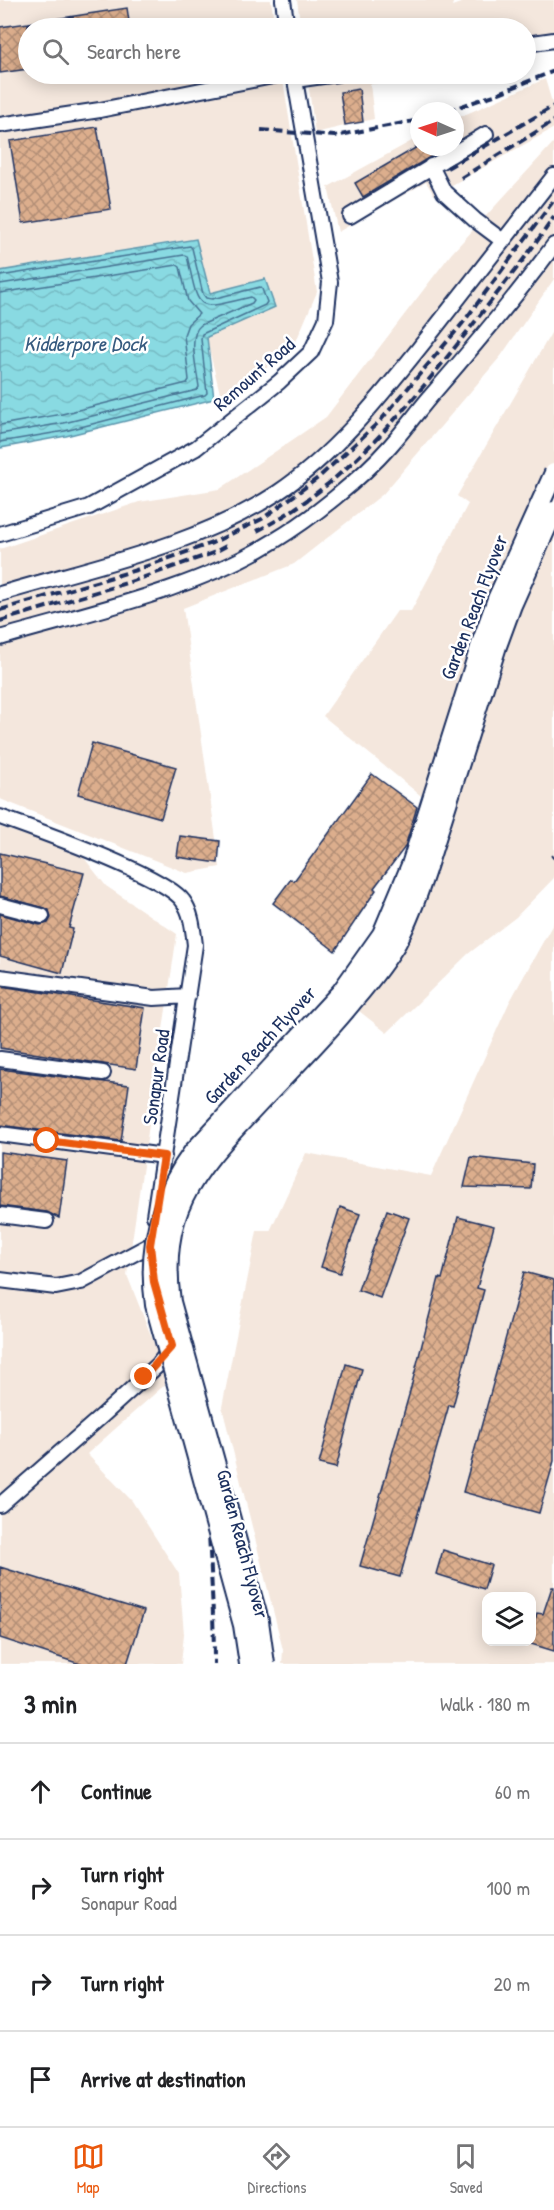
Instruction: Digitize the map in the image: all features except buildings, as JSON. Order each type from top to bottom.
[{"type":"main road","name":"Garden Reach Flyover","points":[[249,1664],[243,1625],[155,1305],[152,1267],[158,1221],[174,1181],[192,1152],[340,992],[382,934],[411,865],[497,599],[554,473]]},
{"type":"main road","name":"Garden Reach Flyover","points":[[263,1664],[259,1621],[171,1302],[168,1259],[176,1218],[188,1188],[205,1161],[353,1002],[396,942],[414,904],[426,870],[504,625],[554,511]]},
{"type":"street","points":[[283,0],[286,18]]},
{"type":"street","points":[[536,42],[554,40]]},
{"type":"street","points":[[0,125],[246,84]]},
{"type":"street","name":"Remount Road","points":[[0,534],[89,507],[196,448],[279,382],[310,352],[326,320],[330,282],[293,84]]},
{"type":"street","points":[[350,216],[486,134]]},
{"type":"street","points":[[431,166],[444,192],[503,241]]},
{"type":"street","points":[[0,594],[168,544],[224,522],[275,494],[317,464],[391,384],[554,176]]},
{"type":"street","points":[[0,638],[170,588],[224,567],[273,542],[301,524],[344,489],[388,448],[478,342],[554,245]]},
{"type":"street","name":"Sonapur Road","points":[[0,817],[125,866],[166,887],[183,900],[192,921],[195,945],[150,1245],[154,1282],[220,1498],[252,1613],[263,1664]]},
{"type":"street","points":[[0,905],[42,916]]},
{"type":"street","points":[[0,977],[154,998],[188,996]]},
{"type":"street","points":[[0,1059],[103,1073]]},
{"type":"street","points":[[0,1134],[164,1156]]},
{"type":"street","points":[[0,1215],[46,1221]]},
{"type":"street","points":[[0,1280],[56,1287],[81,1282],[150,1245]]},
{"type":"street","points":[[0,1505],[104,1415],[158,1365],[172,1346]]},
{"type":"shaded area","points":[[0,0],[271,0],[274,18],[18,18],[18,84],[284,84],[317,292],[297,339],[227,406],[222,401],[206,337],[275,307],[210,293],[196,239],[0,271]]},
{"type":"shaded area","points":[[297,0],[454,0],[452,6],[469,0],[554,0],[554,48],[536,52],[536,18],[300,18]]},
{"type":"shaded area","points":[[545,79],[554,109],[554,128],[434,195],[426,182],[338,232],[328,187],[410,142],[410,156],[464,156],[464,115]]},
{"type":"shaded area","points":[[308,84],[370,84],[374,119],[315,133]]},
{"type":"shaded area","points":[[554,142],[554,279],[501,356],[383,494],[294,564],[183,608],[220,867],[187,873],[0,799],[0,549],[139,502],[220,489],[326,417],[451,254]]},
{"type":"shaded area","points":[[554,328],[554,878],[516,917],[468,954],[387,1033],[354,1007],[436,808],[323,716],[397,611],[411,611],[468,504],[457,496]]},
{"type":"shaded area","points":[[0,827],[81,854],[106,886],[177,934],[127,1275],[169,1381],[87,1454],[132,1501],[179,1574],[184,1634],[181,1664],[0,1664]]},
{"type":"shaded area","points":[[554,922],[554,1664],[282,1664],[283,1650],[222,1407],[257,1231],[270,1231],[306,1153],[431,1176],[509,1003]]},
{"type":"water","name":"Kidderpore Dock","points":[[196,239],[210,293],[265,279],[275,307],[207,337],[214,399],[66,436],[0,448],[0,271]]},
{"type":"railway","points":[[536,78],[554,71]]},
{"type":"railway","points":[[464,105],[522,84]]},
{"type":"railway","points":[[447,168],[554,106]]},
{"type":"railway","points":[[461,178],[554,121]]},
{"type":"railway","points":[[261,130],[335,136],[410,122]]},
{"type":"railway","points":[[0,610],[136,570],[212,543],[262,519],[318,478],[381,420],[462,324],[554,200]]},
{"type":"railway","points":[[257,531],[290,512],[320,490],[376,439],[427,382],[525,258],[554,217]]},
{"type":"railway","points":[[0,621],[133,581],[213,553],[230,544]]},
{"type":"railway","points":[[207,1417],[206,1448],[214,1664]]},
{"type":"route","points":[[47,1141],[164,1156],[150,1245],[154,1282],[172,1346],[158,1365],[144,1377]]}]
